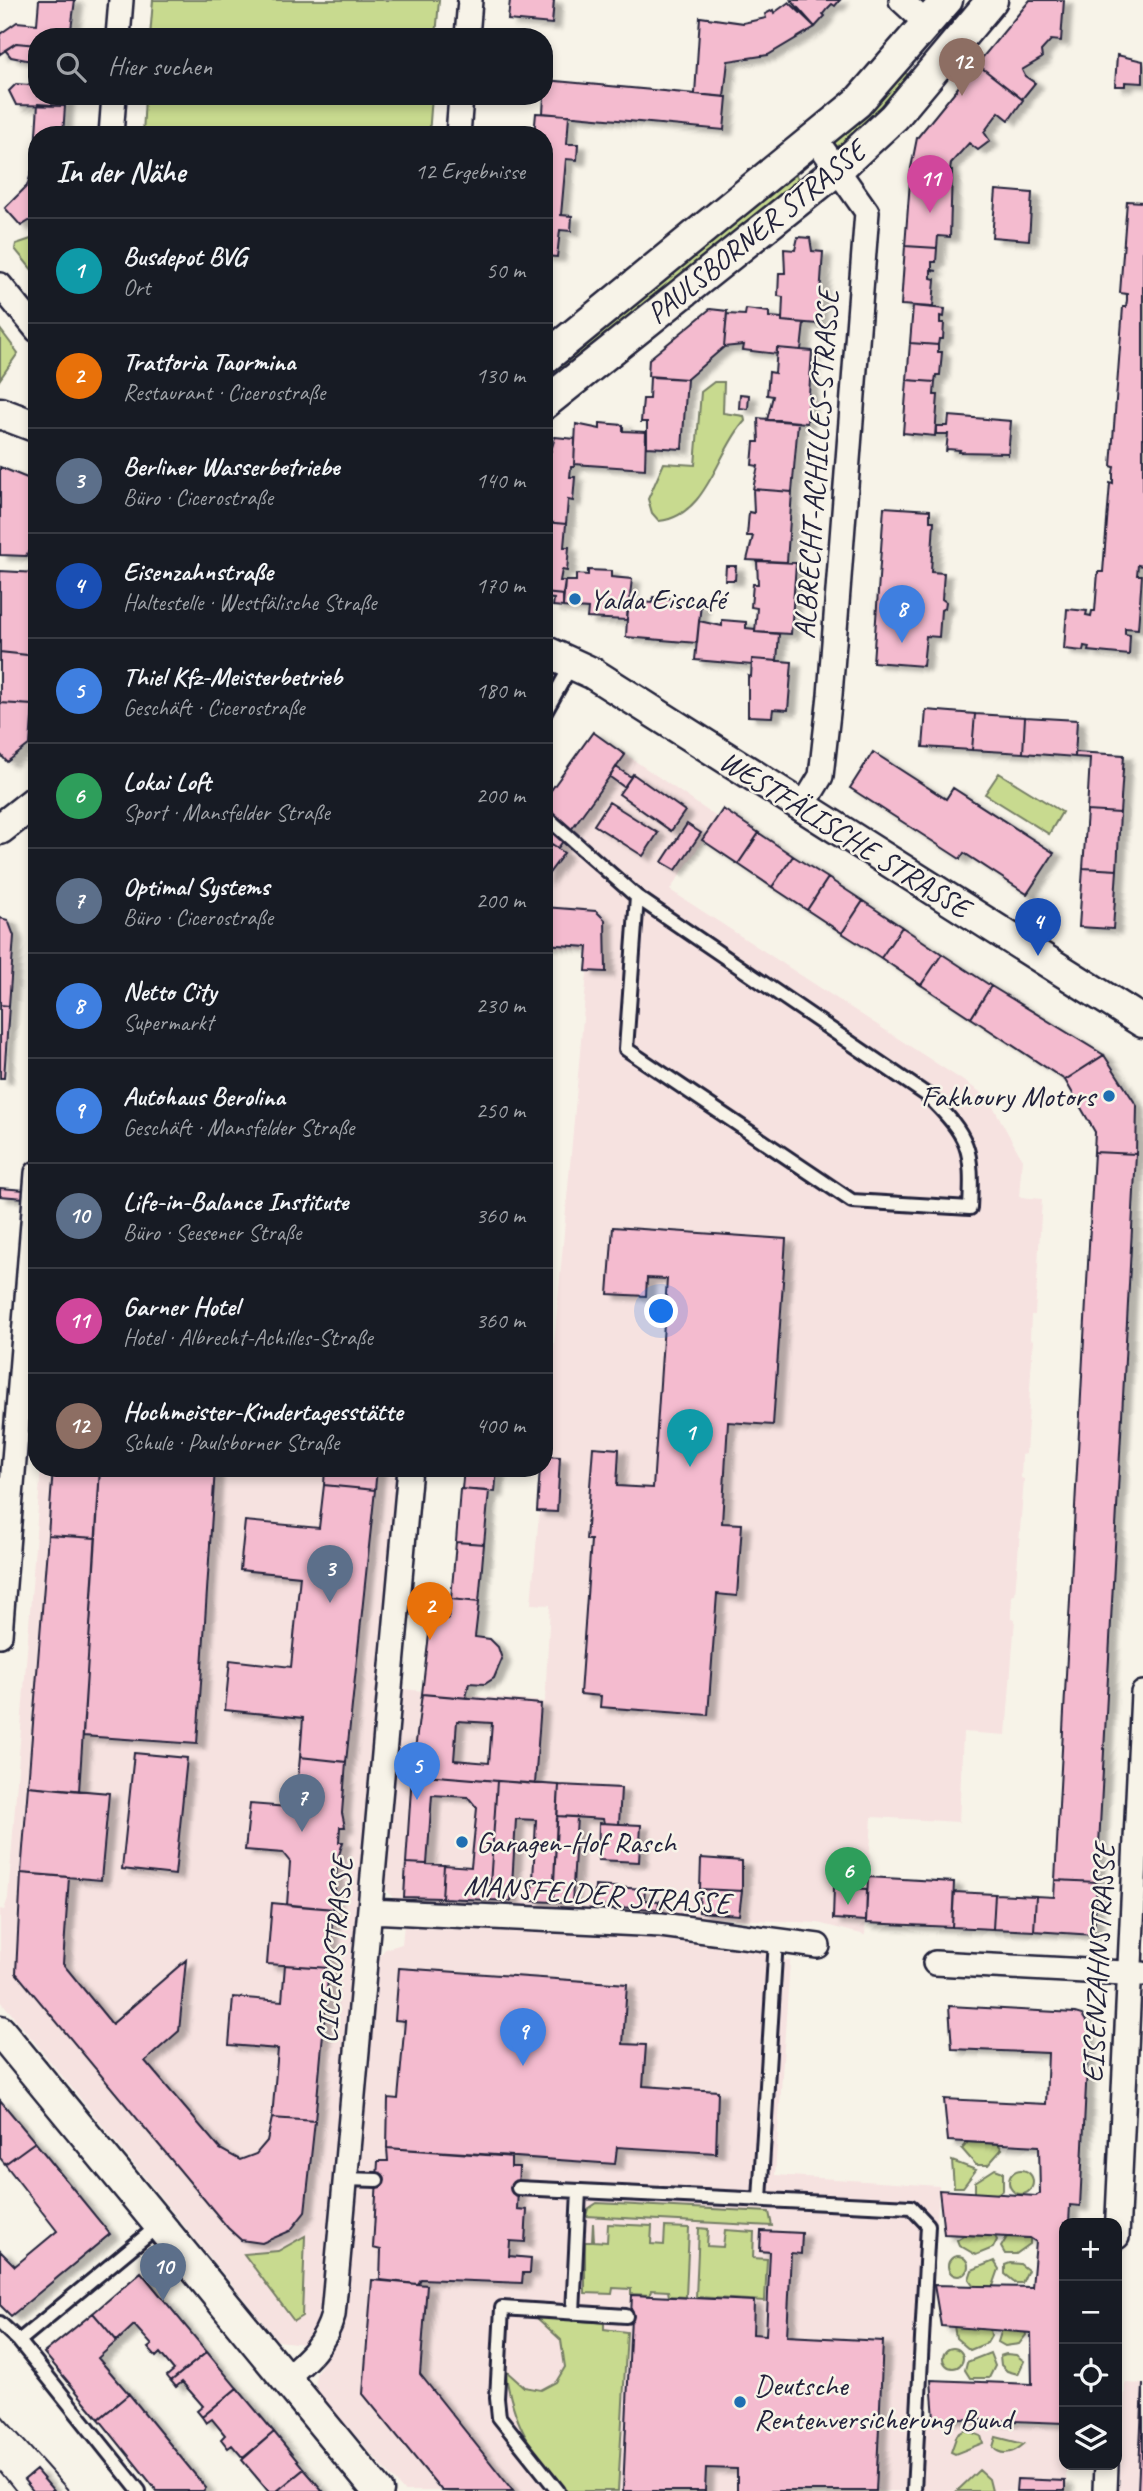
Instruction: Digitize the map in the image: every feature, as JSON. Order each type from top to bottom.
[{"type":"street","points":[[119,28],[121,0]]},
{"type":"street","points":[[468,28],[470,0]]},
{"type":"street","points":[[901,0],[954,46]]},
{"type":"street","name":"PAULSBORNER STRASSE","points":[[553,352],[858,103],[947,0]]},
{"type":"street","name":"PAULSBORNER STRASSE","points":[[553,397],[838,169],[894,117],[992,0]]},
{"type":"street","points":[[112,126],[113,105]]},
{"type":"street","points":[[459,126],[460,105]]},
{"type":"street","name":"ALBRECHT-ACHILLES-STRASSE","points":[[803,807],[821,776],[867,212],[815,138]]},
{"type":"street","points":[[0,285],[28,319]]},
{"type":"street","points":[[0,413],[28,424]]},
{"type":"street","name":"WESTFÄLISCHE STRASSE","points":[[553,655],[572,663],[1143,1022]]},
{"type":"street","points":[[0,829],[28,807]]},
{"type":"street","points":[[0,1635],[28,1285]]},
{"type":"street","name":"CICEROSTRASSE","points":[[286,2378],[313,2355],[327,2335],[333,2315],[409,1477]]},
{"type":"street","name":"EISENZAHNSTRASSE","points":[[1118,2218],[1136,1973],[1143,1693]]},
{"type":"street","name":"MANSFELDER STRASSE","points":[[370,1911],[661,1924],[818,1946]]},
{"type":"street","points":[[935,1963],[1136,1973]]},
{"type":"street","points":[[0,2031],[379,2491]]},
{"type":"street","points":[[1105,2491],[1106,2470]]},
{"type":"lane","points":[[553,698],[572,663]]},
{"type":"lane","points":[[553,823],[637,897],[928,1095],[958,1125],[972,1161],[970,1208],[852,1201],[626,1049],[637,897]]},
{"type":"lane","points":[[760,2199],[776,1940]]},
{"type":"lane","points":[[344,2179],[377,2180]]},
{"type":"lane","points":[[518,2188],[911,2207],[928,2225],[914,2491]]},
{"type":"lane","points":[[573,2313],[579,2191]]},
{"type":"lane","points":[[19,2341],[159,2225]]},
{"type":"lane","points":[[558,2491],[499,2417],[497,2398],[502,2308],[626,2316]]},
{"type":"lane","points":[[0,2323],[19,2341],[139,2491]]},
{"type":"shaded area","points":[[593,732],[718,818],[670,890],[988,1097],[1022,1159],[1019,1197],[1042,1199],[1035,1315],[1031,1315],[1030,1339],[1033,1340],[1026,1454],[1022,1455],[1021,1478],[1024,1479],[1015,1595],[1012,1595],[1011,1618],[1015,1619],[1006,1735],[963,1732],[959,1822],[872,1817],[865,1935],[818,1923],[397,1903],[384,1887],[402,1689],[545,1702],[550,1605],[531,1604],[542,1477],[553,1477],[553,1356],[589,951],[553,947],[553,788]]},
{"type":"shaded area","points":[[40,1477],[397,1477],[319,2316],[315,2334],[304,2344],[278,2341],[0,2000],[0,1909],[4,1910],[8,1898]]},
{"type":"shaded area","points":[[404,1924],[632,1931],[754,1950],[790,1961],[775,2175],[939,2186],[927,2420],[1059,2426],[1059,2470],[1066,2470],[1067,2491],[404,2491],[315,2390],[316,2374],[344,2326],[378,1958],[385,1949],[402,1944]]},
{"type":"shaded area","points":[[1125,2383],[1143,2384],[1143,2491],[1119,2491]]},
{"type":"green space","points":[[153,0],[439,0],[437,28],[151,28]]},
{"type":"green space","points":[[902,70],[913,79],[839,151],[832,141]]},
{"type":"green space","points":[[145,105],[431,105],[430,126],[143,126]]},
{"type":"green space","points":[[792,171],[803,184],[553,385],[553,367]]},
{"type":"green space","points":[[28,240],[28,265],[15,249],[16,244]]},
{"type":"green space","points":[[0,329],[18,353],[0,379]]},
{"type":"green space","points":[[714,382],[724,382],[723,413],[744,416],[745,421],[700,495],[676,516],[659,521],[652,513],[648,499],[664,463],[695,465],[701,392]]},
{"type":"green space","points":[[999,773],[1062,812],[1049,834],[985,794]]},
{"type":"green space","points":[[968,2142],[998,2144],[1002,2149],[988,2165],[976,2165],[962,2149]]},
{"type":"green space","points":[[952,2161],[976,2170],[963,2187],[954,2187]]},
{"type":"green space","points":[[995,2169],[1003,2172],[1003,2190],[995,2195],[975,2193],[975,2182]]},
{"type":"green space","points":[[1021,2170],[1030,2173],[1033,2182],[1030,2191],[1021,2194],[1012,2191],[1009,2182],[1012,2173]]},
{"type":"green space","points":[[597,2203],[769,2212],[772,2226],[586,2216],[588,2209]]},
{"type":"green space","points":[[593,2223],[594,2241],[607,2242],[608,2224],[652,2226],[651,2244],[664,2245],[665,2227],[689,2228],[686,2297],[669,2296],[668,2291],[651,2290],[650,2295],[631,2294],[631,2289],[613,2288],[612,2294],[585,2293],[585,2242],[592,2242]]},
{"type":"green space","points":[[699,2228],[708,2229],[707,2246],[723,2247],[725,2230],[754,2232],[753,2258],[767,2259],[765,2301],[696,2297]]},
{"type":"green space","points":[[965,2235],[995,2236],[997,2240],[993,2248],[976,2255],[959,2245],[957,2240]]},
{"type":"green space","points":[[305,2236],[302,2316],[294,2321],[244,2254],[278,2251]]},
{"type":"green space","points":[[1007,2237],[1030,2238],[1030,2244],[1016,2254],[1005,2254],[1001,2247]]},
{"type":"green space","points":[[954,2256],[962,2256],[968,2266],[962,2276],[954,2276],[948,2270],[948,2262]]},
{"type":"green space","points":[[994,2261],[999,2269],[993,2286],[974,2286],[969,2279],[972,2270]]},
{"type":"green space","points":[[1020,2264],[1028,2270],[1022,2283],[1016,2283],[1005,2274],[1005,2265]]},
{"type":"green space","points":[[536,2317],[604,2323],[604,2329],[627,2332],[618,2491],[565,2491],[525,2436],[513,2407],[505,2370],[524,2387],[541,2390],[556,2382],[565,2367],[561,2340]]},
{"type":"green space","points":[[954,2326],[990,2328],[991,2336],[987,2343],[970,2350],[956,2338]]},
{"type":"green space","points":[[1002,2329],[1025,2330],[1026,2335],[1019,2344],[1005,2346],[998,2342]]},
{"type":"green space","points":[[949,2348],[957,2348],[963,2358],[957,2368],[949,2368],[943,2362],[943,2354]]},
{"type":"green space","points":[[990,2353],[995,2366],[989,2378],[970,2378],[965,2370],[967,2362]]},
{"type":"green space","points":[[1016,2355],[1024,2361],[1018,2374],[1007,2371],[1001,2365],[1000,2356]]},
{"type":"green space","points":[[965,2430],[981,2436],[983,2443],[955,2454],[951,2452],[957,2435]]},
{"type":"green space","points":[[996,2437],[1024,2444],[1013,2451],[1000,2452],[993,2447]]},
{"type":"green space","points":[[979,2470],[989,2479],[992,2491],[957,2491]]},
{"type":"building","points":[[39,0],[75,0],[71,28],[28,28],[28,44],[16,43],[0,54],[0,34],[17,22],[37,24]]},
{"type":"building","points":[[510,0],[554,0],[552,24],[508,20]]},
{"type":"building","points":[[791,0],[840,0],[827,9],[823,14],[825,16],[815,27]]},
{"type":"building","points":[[1030,0],[1064,0],[1061,41],[1051,40],[1041,51],[1042,58],[1022,70],[1025,76],[1035,83],[1022,99],[977,64]]},
{"type":"building","points":[[789,2],[815,27],[768,55],[728,61],[724,97],[695,94],[700,17],[743,23],[766,18],[765,14],[773,10],[774,13]]},
{"type":"building","points":[[16,43],[28,44],[28,60],[11,57],[5,50]]},
{"type":"building","points":[[1117,55],[1143,61],[1143,83],[1125,82],[1125,86],[1115,86]]},
{"type":"building","points":[[977,64],[1023,100],[1009,120],[999,112],[984,132],[990,141],[978,150],[969,143],[951,163],[950,171],[911,168],[917,138]]},
{"type":"building","points":[[553,81],[727,97],[724,130],[543,113],[543,105],[553,105]]},
{"type":"building","points":[[16,84],[28,85],[28,105],[65,106],[16,105],[9,91]]},
{"type":"building","points":[[38,105],[65,106],[64,126],[37,126]]},
{"type":"building","points":[[536,113],[569,115],[567,144],[578,144],[577,160],[566,159],[561,215],[572,216],[571,231],[560,230],[557,257],[553,257],[553,126],[535,126]]},
{"type":"building","points":[[911,168],[952,171],[950,237],[938,236],[937,248],[905,246]]},
{"type":"building","points":[[28,183],[28,222],[21,226],[5,208]]},
{"type":"building","points":[[996,190],[1032,193],[1029,240],[992,237]]},
{"type":"building","points":[[1127,201],[1143,202],[1143,566],[1138,565],[1137,575],[1142,575],[1138,629],[1125,628],[1125,634],[1130,635],[1129,655],[1088,651],[1089,647],[1084,646],[1083,651],[1064,649],[1067,609],[1087,611],[1086,615],[1091,616],[1092,611],[1095,611],[1098,572],[1103,572],[1110,483],[1113,484],[1114,467],[1111,466],[1123,307],[1126,307],[1127,300],[1127,294],[1120,293]]},
{"type":"building","points":[[798,237],[810,238],[812,251],[823,252],[818,324],[782,321],[783,297],[778,296],[779,273],[785,273],[784,249],[795,250]]},
{"type":"building","points":[[905,246],[937,248],[936,262],[932,262],[932,270],[937,271],[931,270],[931,278],[935,279],[933,307],[901,305]]},
{"type":"building","points":[[913,306],[945,309],[944,317],[940,316],[940,323],[944,323],[943,339],[939,339],[938,345],[910,343]]},
{"type":"building","points":[[710,309],[727,311],[724,347],[687,379],[648,376],[649,359]]},
{"type":"building","points":[[746,309],[769,312],[769,317],[782,318],[782,321],[804,323],[801,350],[777,348],[777,354],[743,350],[744,345],[724,347],[727,314],[745,315]]},
{"type":"building","points":[[910,343],[938,345],[938,352],[942,352],[940,375],[936,375],[935,382],[907,380]]},
{"type":"building","points":[[777,348],[812,351],[807,423],[767,420],[773,396],[767,395],[769,372],[775,373]]},
{"type":"building","points":[[650,377],[687,379],[682,449],[647,447],[647,422],[641,422],[643,399],[649,399]]},
{"type":"building","points":[[907,380],[935,382],[934,395],[938,395],[935,436],[903,433]]},
{"type":"building","points":[[740,394],[749,395],[748,409],[739,408]]},
{"type":"building","points":[[949,416],[1011,421],[1008,456],[1008,453],[959,452],[960,450],[947,449],[946,452],[948,434],[936,434],[936,426],[948,426]]},
{"type":"building","points":[[758,418],[798,422],[792,492],[753,489],[758,466],[752,465],[754,442],[759,442]]},
{"type":"building","points":[[600,423],[623,425],[623,431],[646,432],[645,469],[574,464],[576,424],[600,429]]},
{"type":"building","points":[[555,437],[575,439],[574,467],[571,467],[570,477],[575,477],[573,501],[568,500],[566,524],[553,523]]},
{"type":"building","points":[[0,467],[28,478],[28,552],[26,556],[0,555]]},
{"type":"building","points":[[753,489],[792,492],[787,562],[747,560],[753,536],[747,536],[749,512],[754,513]]},
{"type":"building","points":[[884,507],[930,510],[930,521],[934,521],[931,572],[944,573],[942,599],[946,602],[945,608],[941,610],[939,637],[926,636],[923,666],[873,662]]},
{"type":"building","points":[[553,523],[566,524],[564,547],[569,547],[567,571],[562,570],[560,581],[565,581],[563,595],[553,594]]},
{"type":"building","points":[[757,561],[796,563],[791,634],[755,632],[757,608],[751,607],[753,584],[758,584]]},
{"type":"building","points":[[726,566],[736,566],[735,580],[725,580]]},
{"type":"building","points":[[588,570],[611,571],[611,577],[632,579],[627,620],[587,618],[588,609],[563,607],[565,581],[576,581],[576,574],[588,575]]},
{"type":"building","points":[[0,571],[28,573],[28,655],[0,652]]},
{"type":"building","points":[[553,594],[563,595],[563,607],[553,606]]},
{"type":"building","points":[[653,597],[677,599],[676,604],[701,603],[697,643],[626,637],[628,601],[653,603]]},
{"type":"building","points":[[722,620],[746,622],[746,628],[755,629],[755,632],[779,634],[777,661],[752,659],[752,665],[695,660],[699,621],[722,626]]},
{"type":"building","points":[[0,652],[28,655],[28,705],[0,703]]},
{"type":"building","points":[[752,659],[792,662],[788,710],[773,709],[772,717],[748,716],[748,676],[751,677]]},
{"type":"building","points":[[0,703],[28,705],[28,746],[7,762],[0,754]]},
{"type":"building","points":[[926,710],[975,714],[972,750],[923,747]]},
{"type":"building","points":[[975,714],[1025,717],[1023,753],[972,750]]},
{"type":"building","points":[[1025,717],[1077,720],[1075,757],[1023,753]]},
{"type":"building","points":[[593,732],[625,755],[558,848],[553,845],[553,788]]},
{"type":"building","points":[[873,752],[946,799],[953,788],[1054,853],[1027,894],[964,853],[960,859],[850,788]]},
{"type":"building","points":[[1075,752],[1124,755],[1120,813],[1087,811],[1090,758],[1075,757]]},
{"type":"building","points":[[616,767],[631,777],[624,787],[610,777]]},
{"type":"building","points":[[633,774],[685,811],[671,831],[619,794]]},
{"type":"building","points":[[609,802],[658,833],[643,856],[594,825]]},
{"type":"building","points":[[723,809],[759,833],[738,864],[702,840]]},
{"type":"building","points":[[1087,811],[1120,813],[1117,870],[1083,868]]},
{"type":"building","points":[[687,824],[701,833],[676,870],[662,862]]},
{"type":"building","points":[[759,833],[793,856],[772,887],[738,864]]},
{"type":"building","points":[[553,845],[564,853],[553,868]]},
{"type":"building","points":[[793,856],[828,878],[807,910],[772,887]]},
{"type":"building","points":[[1083,868],[1117,870],[1113,929],[1079,927]]},
{"type":"building","points":[[828,878],[863,901],[842,933],[807,910]]},
{"type":"building","points":[[863,901],[902,927],[881,958],[842,933]]},
{"type":"building","points":[[553,908],[596,911],[605,920],[606,972],[586,971],[588,947],[553,945]]},
{"type":"building","points":[[0,918],[8,920],[14,936],[9,1006],[0,1005]]},
{"type":"building","points":[[902,927],[942,954],[921,985],[881,958]]},
{"type":"building","points":[[942,954],[991,986],[971,1018],[921,985]]},
{"type":"building","points":[[991,986],[1104,1055],[1065,1080],[971,1018]]},
{"type":"building","points":[[0,1005],[9,1006],[4,1078],[0,1078]]},
{"type":"building","points":[[1104,1055],[1137,1106],[1136,1154],[1094,1152],[1095,1132],[1065,1080]]},
{"type":"building","points":[[1094,1152],[1136,1154],[1097,1882],[1055,1880]]},
{"type":"building","points":[[0,1188],[28,1190],[28,1198],[0,1196]]},
{"type":"building","points":[[613,1227],[786,1239],[773,1425],[728,1422],[722,1523],[742,1524],[737,1596],[717,1594],[708,1715],[600,1707],[601,1696],[580,1694],[591,1540],[586,1540],[593,1447],[619,1449],[617,1486],[653,1488],[667,1279],[647,1278],[646,1296],[608,1294]]},
{"type":"building","points":[[553,1457],[560,1457],[557,1512],[537,1511],[539,1477],[553,1477]]},
{"type":"building","points":[[52,1477],[99,1477],[96,1538],[48,1535]]},
{"type":"building","points":[[99,1477],[214,1477],[197,1744],[83,1736]]},
{"type":"building","points":[[324,1477],[376,1477],[375,1490],[324,1485]]},
{"type":"building","points":[[463,1477],[496,1477],[495,1492],[462,1489]]},
{"type":"building","points":[[324,1485],[375,1490],[346,1762],[300,1757],[303,1718],[225,1710],[230,1660],[291,1667],[300,1576],[240,1570],[245,1521],[319,1528]]},
{"type":"building","points":[[460,1489],[489,1491],[484,1544],[456,1542]]},
{"type":"building","points":[[48,1535],[96,1538],[79,1791],[28,1786]]},
{"type":"building","points":[[456,1542],[484,1544],[479,1602],[451,1599]]},
{"type":"building","points":[[451,1599],[479,1602],[475,1637],[490,1639],[498,1647],[502,1659],[494,1678],[485,1684],[469,1683],[466,1698],[422,1694],[431,1617],[448,1619]]},
{"type":"building","points":[[422,1694],[541,1704],[535,1784],[412,1774]],"holes":[[[457,1721],[492,1723],[489,1763],[454,1760]]]},
{"type":"building","points":[[134,1753],[187,1758],[175,1875],[122,1869]]},
{"type":"building","points":[[300,1757],[346,1762],[342,1813],[345,1827],[340,1827],[339,1842],[343,1842],[338,1858],[333,1909],[287,1905],[290,1862],[283,1853],[245,1850],[250,1804],[288,1807],[296,1800]]},
{"type":"building","points":[[412,1774],[497,1781],[489,1900],[442,1898],[444,1865],[471,1867],[477,1808],[468,1797],[432,1795],[427,1864],[406,1863]]},
{"type":"building","points":[[497,1781],[559,1785],[553,1902],[532,1901],[536,1820],[516,1819],[511,1901],[489,1900]]},
{"type":"building","points":[[559,1785],[621,1788],[619,1824],[604,1823],[603,1819],[557,1816]]},
{"type":"building","points":[[28,1786],[109,1793],[101,1880],[21,1873]]},
{"type":"building","points":[[557,1816],[577,1817],[572,1903],[553,1902]]},
{"type":"building","points":[[599,1823],[641,1825],[639,1862],[598,1860]]},
{"type":"building","points":[[701,1858],[742,1861],[742,1891],[700,1889]]},
{"type":"building","points":[[406,1863],[444,1865],[442,1898],[404,1897]]},
{"type":"building","points":[[21,1873],[69,1877],[63,1964],[112,2024],[186,1960],[179,2031],[145,2061],[220,2149],[240,2160],[256,2154],[267,2141],[272,2118],[315,2121],[305,2212],[290,2231],[262,2243],[241,2240],[228,2228],[16,1973]]},
{"type":"building","points":[[868,1877],[954,1882],[952,1927],[866,1923]]},
{"type":"building","points":[[1055,1880],[1097,1882],[1094,1935],[1034,1931],[1036,1896],[1054,1897]]},
{"type":"building","points":[[595,1886],[645,1889],[644,1900],[659,1901],[658,1909],[594,1906]]},
{"type":"building","points":[[834,1887],[867,1889],[866,1921],[833,1919]]},
{"type":"building","points":[[700,1889],[742,1891],[739,1915],[699,1912]]},
{"type":"building","points":[[954,1892],[995,1894],[993,1929],[952,1927]]},
{"type":"building","points":[[995,1894],[1036,1896],[1034,1931],[993,1929]]},
{"type":"building","points":[[272,1903],[333,1909],[329,1968],[267,1964]]},
{"type":"building","points":[[285,1965],[329,1968],[315,2121],[272,2118],[278,2049],[229,2045],[233,1997],[282,2001]]},
{"type":"building","points":[[399,1968],[627,1984],[623,2044],[646,2045],[643,2086],[718,2091],[716,2153],[617,2147],[615,2164],[387,2148],[388,2098],[398,2099],[405,2021],[395,2020]]},
{"type":"building","name":"Deutsche Rentenversicherung Bund","points":[[949,2006],[1075,2013],[1082,2015],[1089,2026],[1080,2206],[1070,2205],[1069,2218],[1059,2218],[1059,2423],[934,2418],[931,2380],[1032,2384],[1031,2333],[941,2326],[934,2285],[1032,2287],[1036,2242],[1030,2238],[944,2234],[939,2190],[1036,2196],[1040,2193],[1039,2146],[948,2141],[944,2099],[1046,2104],[1048,2053],[952,2049]]},
{"type":"building","points":[[0,2100],[35,2142],[5,2164],[0,2158]]},
{"type":"building","points":[[35,2142],[110,2234],[11,2316],[0,2305],[0,2251],[15,2266],[57,2231],[5,2164]]},
{"type":"building","points":[[387,2148],[511,2156],[511,2167],[519,2167],[517,2209],[527,2210],[525,2242],[510,2241],[509,2256],[531,2258],[530,2273],[523,2273],[522,2283],[421,2279],[418,2284],[380,2280],[381,2250],[373,2248],[378,2161],[388,2161]]},
{"type":"building","points":[[761,2231],[802,2233],[801,2254],[791,2253],[787,2336],[883,2341],[876,2491],[737,2491],[737,2469],[706,2468],[705,2491],[623,2491],[632,2295],[754,2301],[753,2334],[766,2335],[770,2252],[760,2251]]},
{"type":"building","points":[[141,2272],[207,2352],[171,2381],[167,2376],[174,2370],[160,2353],[156,2357],[148,2348],[152,2345],[134,2325],[117,2341],[93,2313]]},
{"type":"building","points":[[372,2280],[427,2285],[420,2374],[513,2491],[442,2491],[363,2394]]},
{"type":"building","points":[[93,2313],[117,2341],[98,2358],[129,2394],[99,2419],[44,2353]]},
{"type":"building","points":[[207,2352],[237,2388],[202,2417],[197,2411],[203,2406],[182,2382],[176,2387],[171,2381]]},
{"type":"building","points":[[1143,2384],[1143,2491],[1138,2491]]},
{"type":"building","points":[[237,2388],[274,2432],[243,2458],[232,2445],[228,2448],[221,2439],[225,2435],[212,2419],[206,2423],[202,2417]]},
{"type":"building","points":[[129,2394],[206,2488],[203,2491],[157,2491],[99,2419]]},
{"type":"building","points":[[274,2432],[304,2469],[277,2491],[268,2491],[242,2460]]},
{"type":"building","points":[[304,2469],[323,2491],[277,2491]]},
{"type":"building","points":[[36,2470],[54,2491],[33,2491],[24,2480]]},
{"type":"building","points":[[1017,2479],[1065,2481],[1065,2491],[1016,2491]]},
{"type":"tram line","points":[[0,2414],[69,2491]]},
{"type":"tram line","points":[[0,2471],[16,2491]]},
{"type":"place","name":"Hochmeister-Kindertagesstätte","points":[[962,96]]},
{"type":"place","name":"Garner Hotel","points":[[930,213]]},
{"type":"place","name":"Yalda Eiscafé","points":[[575,599]]},
{"type":"place","name":"Netto City","points":[[902,643]]},
{"type":"place","name":"Eisenzahnstraße","points":[[1038,956]]},
{"type":"place","name":"Fakhoury Motors","points":[[1109,1096]]},
{"type":"place","name":"Busdepot BVG","points":[[690,1467]]},
{"type":"place","name":"Berliner Wasserbetriebe","points":[[330,1603]]},
{"type":"place","name":"Trattoria Taormina","points":[[430,1640]]},
{"type":"place","name":"Thiel Kfz-Meisterbetrieb","points":[[417,1800]]},
{"type":"place","name":"Optimal Systems","points":[[302,1832]]},
{"type":"place","name":"Garagen-Hof Rasch","points":[[462,1842]]},
{"type":"place","name":"Lokai Loft","points":[[848,1905]]},
{"type":"place","name":"Autohaus Berolina","points":[[523,2066]]},
{"type":"place","name":"Life-in-Balance Institute","points":[[163,2301]]},
{"type":"place","name":"Deutsche Rentenversicherung Bund","points":[[740,2402]]}]
